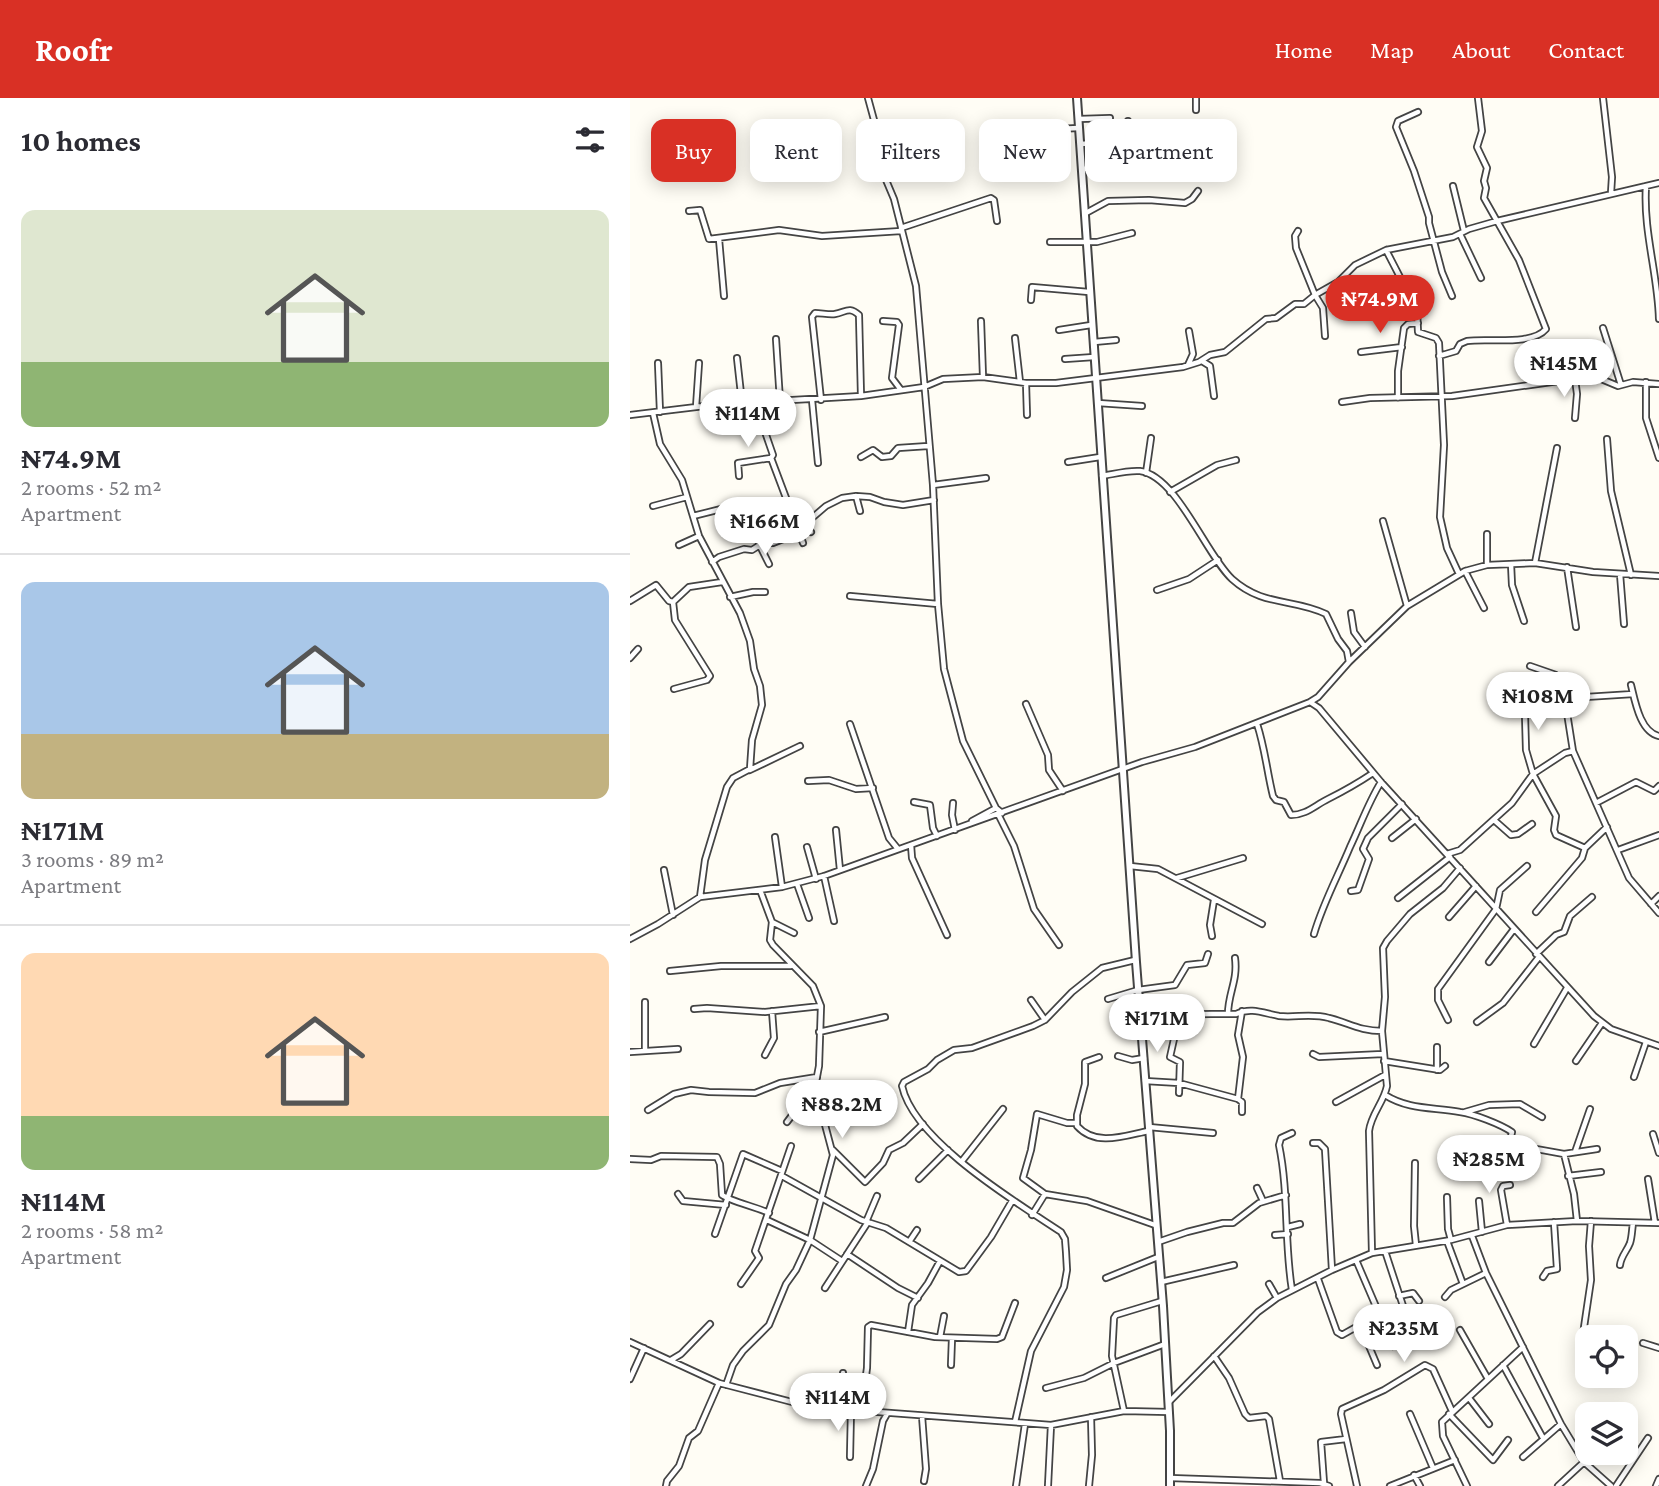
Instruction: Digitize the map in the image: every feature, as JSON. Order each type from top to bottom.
[{"type":"street","points":[[868,98],[883,153],[886,180],[916,286],[933,485],[938,604],[944,669],[956,721],[1014,846],[1034,909],[1059,945]]},
{"type":"street","points":[[1077,98],[1135,960],[1169,1402],[1170,1482],[1280,1481],[1326,1485],[1321,1442],[1346,1439]]},
{"type":"street","points":[[1196,98],[1196,110]]},
{"type":"street","points":[[1440,356],[1456,351],[1460,344],[1466,341],[1527,339],[1545,330],[1523,269],[1484,198],[1486,188],[1483,181],[1487,168],[1478,147],[1482,131],[1478,98]]},
{"type":"street","points":[[1603,98],[1612,177],[1611,193]]},
{"type":"street","points":[[1418,112],[1398,121],[1396,127],[1415,171],[1442,272],[1452,296]]},
{"type":"street","points":[[1079,119],[1110,118]]},
{"type":"street","points":[[1071,128],[1079,128]]},
{"type":"street","points":[[1080,144],[1085,144]]},
{"type":"street","points":[[1081,169],[1085,169]]},
{"type":"street","points":[[1612,177],[1622,191]]},
{"type":"street","points":[[630,415],[742,403],[861,396],[924,387],[943,379],[983,377],[1023,382],[1095,379],[1188,365],[1225,352],[1264,321],[1276,317],[1295,304],[1304,304],[1338,282],[1361,261],[1497,221],[1659,183]]},
{"type":"street","points":[[1452,186],[1462,232],[1481,278]]},
{"type":"street","points":[[1646,186],[1647,228],[1659,319]]},
{"type":"street","points":[[1086,213],[1108,201],[1185,203],[1198,191]]},
{"type":"street","points":[[689,211],[700,210],[707,237],[720,238],[779,230],[822,236],[901,229],[991,198],[994,200],[997,221]]},
{"type":"street","points":[[1298,231],[1295,236],[1296,248],[1315,295],[1321,302],[1325,336]]},
{"type":"street","points":[[1050,242],[1097,242],[1132,233]]},
{"type":"street","points":[[720,238],[724,296]]},
{"type":"street","points":[[1388,251],[1417,310],[1419,334],[1438,339],[1444,445],[1440,517],[1447,548],[1459,574]]},
{"type":"street","points":[[1031,300],[1032,287],[1088,292]]},
{"type":"street","points":[[821,400],[812,317],[816,313],[837,314],[846,309],[859,315],[861,396]]},
{"type":"street","points":[[883,321],[897,322],[899,325],[892,379],[901,390]]},
{"type":"street","points":[[981,321],[983,377]]},
{"type":"street","points":[[1398,397],[1406,325],[1418,323]]},
{"type":"street","points":[[1059,330],[1091,324]]},
{"type":"street","points":[[1603,328],[1621,385]]},
{"type":"street","points":[[1188,365],[1193,354],[1189,331]]},
{"type":"street","points":[[1015,338],[1027,415]]},
{"type":"street","points":[[776,339],[780,401]]},
{"type":"street","points":[[1093,342],[1116,340]]},
{"type":"street","points":[[1362,352],[1402,347]]},
{"type":"street","points":[[1578,353],[1582,377]]},
{"type":"street","points":[[1065,359],[1094,357]]},
{"type":"street","points":[[737,358],[742,403]]},
{"type":"street","points":[[1201,361],[1210,366],[1214,396]]},
{"type":"street","points":[[657,363],[660,412]]},
{"type":"street","points":[[696,407],[698,363]]},
{"type":"street","points":[[1342,402],[1432,395],[1442,397],[1582,377],[1599,377],[1616,385],[1628,382],[1659,384]]},
{"type":"street","points":[[1575,379],[1575,418]]},
{"type":"street","points":[[1646,382],[1646,418],[1659,458]]},
{"type":"street","points":[[812,400],[818,463]]},
{"type":"street","points":[[1097,403],[1142,406]]},
{"type":"street","points":[[755,404],[773,456],[771,458],[803,543]]},
{"type":"street","points":[[653,413],[660,444],[679,473],[699,536],[750,641],[754,669],[760,686],[761,711],[752,740],[749,770]]},
{"type":"street","points":[[1146,473],[1151,438]]},
{"type":"street","points":[[1607,439],[1611,491],[1631,575]]},
{"type":"street","points":[[861,457],[873,450],[882,457],[891,456],[898,448],[928,446]]},
{"type":"street","points":[[1535,563],[1557,448]]},
{"type":"street","points":[[1068,461],[1100,457]]},
{"type":"street","points":[[740,475],[738,463],[771,458]]},
{"type":"street","points":[[1170,492],[1217,465],[1236,460]]},
{"type":"street","points":[[1101,476],[1136,471],[1146,473],[1170,492],[1188,513],[1233,580],[1257,596],[1326,614],[1347,651],[1349,662]]},
{"type":"street","points":[[933,485],[986,478]]},
{"type":"street","points":[[712,562],[744,549],[752,550],[760,544],[779,541],[826,506],[842,498],[856,496],[903,505],[934,500]]},
{"type":"street","points":[[856,496],[860,511]]},
{"type":"street","points":[[653,506],[687,497]]},
{"type":"street","points":[[693,516],[729,507]]},
{"type":"street","points":[[1384,521],[1406,606]]},
{"type":"street","points":[[805,524],[811,532]]},
{"type":"street","points":[[1487,534],[1487,565]]},
{"type":"street","points":[[679,545],[699,536]]},
{"type":"street","points":[[760,544],[769,564]]},
{"type":"street","points":[[1157,590],[1189,579],[1218,560]]},
{"type":"street","points":[[630,939],[700,897],[782,887],[816,879],[998,812],[1257,724],[1310,702],[1318,697],[1406,606],[1465,571],[1487,565],[1535,563],[1659,576]]},
{"type":"street","points":[[1511,564],[1513,591],[1524,621]]},
{"type":"street","points":[[1567,567],[1576,627]]},
{"type":"street","points":[[1465,571],[1484,608]]},
{"type":"street","points":[[1620,574],[1623,624]]},
{"type":"street","points":[[673,602],[689,587],[722,582]]},
{"type":"street","points":[[630,601],[656,585],[669,601],[673,602]]},
{"type":"street","points":[[730,597],[765,592]]},
{"type":"street","points":[[850,596],[938,604]]},
{"type":"street","points":[[673,602],[675,620],[710,676],[707,680],[674,689]]},
{"type":"street","points":[[1351,613],[1354,632],[1365,647]]},
{"type":"street","points":[[630,658],[638,649]]},
{"type":"street","points":[[1347,651],[1356,655]]},
{"type":"street","points":[[1530,666],[1555,673],[1555,695]]},
{"type":"street","points":[[1631,685],[1647,729],[1659,736]]},
{"type":"street","points":[[1585,848],[1556,835],[1556,816],[1528,760],[1525,715],[1530,691],[1570,698],[1633,694]]},
{"type":"street","points":[[1318,697],[1319,708]]},
{"type":"street","points":[[1570,698],[1567,713],[1573,751],[1629,878],[1659,913]]},
{"type":"street","points":[[1310,702],[1319,708],[1373,773],[1537,956],[1602,1023],[1659,1046]]},
{"type":"street","points":[[1026,704],[1048,755],[1049,770],[1063,792]]},
{"type":"street","points":[[850,724],[889,838],[912,858]]},
{"type":"street","points":[[1257,724],[1264,745],[1264,759],[1273,796],[1283,802],[1291,815],[1308,812],[1373,773]]},
{"type":"street","points":[[700,897],[705,860],[727,787],[733,778],[800,746]]},
{"type":"street","points":[[1398,898],[1494,820],[1517,798],[1533,774],[1573,751]]},
{"type":"street","points":[[808,781],[830,780],[856,789],[873,788]]},
{"type":"street","points":[[1314,934],[1322,908],[1352,844],[1367,804],[1381,782]]},
{"type":"street","points":[[1596,803],[1636,782],[1654,791],[1659,788]]},
{"type":"street","points":[[914,802],[930,805],[933,828],[937,836]]},
{"type":"street","points":[[953,803],[955,830]]},
{"type":"street","points":[[1351,891],[1358,890],[1369,859],[1363,849],[1368,838],[1402,804]]},
{"type":"street","points":[[1392,838],[1416,819]]},
{"type":"street","points":[[1494,820],[1514,836],[1532,824]]},
{"type":"street","points":[[1536,912],[1582,858],[1585,848],[1607,827]]},
{"type":"street","points":[[836,830],[840,870]]},
{"type":"street","points":[[1618,850],[1659,835]]},
{"type":"street","points":[[775,838],[782,887]]},
{"type":"street","points":[[887,853],[889,838]]},
{"type":"street","points":[[911,845],[912,858],[947,934]]},
{"type":"street","points":[[807,847],[816,879]]},
{"type":"street","points":[[1455,863],[1460,850]]},
{"type":"street","points":[[1177,878],[1243,858]]},
{"type":"street","points":[[1130,866],[1158,869],[1262,924]]},
{"type":"street","points":[[1448,1020],[1436,992],[1496,909],[1500,890],[1527,866]]},
{"type":"street","points":[[1372,1253],[1369,1131],[1387,1086],[1382,1031],[1382,951],[1410,914],[1443,888],[1460,868]]},
{"type":"street","points":[[664,870],[673,915]]},
{"type":"street","points":[[824,876],[834,921]]},
{"type":"street","points":[[797,884],[809,918]]},
{"type":"street","points":[[1449,917],[1476,886]]},
{"type":"street","points":[[726,1385],[732,1366],[773,1319],[786,1284],[810,1240],[832,1150],[815,1087],[821,1006],[813,986],[770,940],[772,922],[760,890]]},
{"type":"street","points":[[1651,904],[1659,896]]},
{"type":"street","points":[[1477,1022],[1500,1007],[1537,956],[1556,935],[1564,932],[1570,916],[1592,897]]},
{"type":"street","points":[[1212,936],[1210,925],[1214,900]]},
{"type":"street","points":[[772,922],[794,933]]},
{"type":"street","points":[[1489,962],[1514,929]]},
{"type":"street","points":[[1108,999],[1138,990],[1175,985],[1187,965],[1205,963],[1208,954]]},
{"type":"street","points":[[1228,1014],[1236,976],[1235,958]]},
{"type":"street","points":[[1015,1422],[1031,1351],[1062,1291],[1067,1270],[1064,1235],[1012,1201],[937,1142],[904,1091],[904,1082],[954,1050],[977,1046],[1045,1020],[1095,972],[1108,965],[1135,960]]},
{"type":"street","points":[[670,971],[721,966],[792,966]]},
{"type":"street","points":[[1534,1044],[1567,988]]},
{"type":"street","points":[[1031,1000],[1045,1020]]},
{"type":"street","points":[[646,1002],[646,1051]]},
{"type":"street","points":[[694,1009],[772,1012],[821,1006]]},
{"type":"street","points":[[1140,1011],[1150,1011],[1157,1016],[1171,1013],[1184,1016],[1263,1011],[1280,1016],[1306,1014],[1330,1018],[1366,1031],[1382,1031]]},
{"type":"street","points":[[765,1055],[774,1038],[772,1012]]},
{"type":"street","points":[[1238,1100],[1243,1057],[1238,1035],[1240,1014]]},
{"type":"street","points":[[819,1032],[885,1017]]},
{"type":"street","points":[[1576,1061],[1602,1023]]},
{"type":"street","points":[[1176,1030],[1170,1057],[1180,1062],[1179,1093]]},
{"type":"street","points":[[1142,1032],[1193,1032]]},
{"type":"street","points":[[1634,1077],[1646,1042]]},
{"type":"street","points":[[1437,1047],[1437,1070]]},
{"type":"street","points":[[630,1052],[678,1049]]},
{"type":"street","points":[[1313,1054],[1319,1058],[1383,1054]]},
{"type":"street","points":[[1118,1056],[1132,1060],[1144,1058]]},
{"type":"street","points":[[1076,1123],[1085,1084],[1085,1062],[1099,1057]]},
{"type":"street","points":[[1384,1061],[1437,1070],[1445,1066]]},
{"type":"street","points":[[1336,1102],[1385,1075]]},
{"type":"street","points":[[648,1110],[674,1094],[691,1090],[755,1093],[785,1082],[817,1077]]},
{"type":"street","points":[[1145,1081],[1179,1083],[1238,1100],[1242,1102],[1242,1112]]},
{"type":"street","points":[[1385,1094],[1410,1107],[1464,1112],[1512,1132],[1510,1141],[1514,1145],[1564,1154],[1597,1149]]},
{"type":"street","points":[[787,1122],[796,1110],[820,1101]]},
{"type":"street","points":[[1464,1112],[1489,1104],[1520,1104],[1542,1117]]},
{"type":"street","points":[[962,1161],[1003,1109]]},
{"type":"street","points":[[1575,1152],[1590,1109]]},
{"type":"street","points":[[1076,1123],[1037,1114],[1023,1178],[1045,1194],[1087,1201],[1155,1225]]},
{"type":"street","points":[[1076,1123],[1083,1132],[1101,1139],[1148,1129],[1213,1133]]},
{"type":"street","points":[[832,1150],[865,1182],[883,1163],[889,1150],[903,1143],[923,1124]]},
{"type":"street","points":[[1292,1133],[1284,1135],[1279,1141],[1286,1195],[1288,1266],[1292,1290]]},
{"type":"street","points":[[1653,1134],[1659,1153]]},
{"type":"street","points":[[1313,1143],[1319,1143],[1325,1149],[1332,1270]]},
{"type":"street","points":[[741,1284],[758,1258],[755,1251],[791,1146]]},
{"type":"street","points":[[919,1179],[948,1150]]},
{"type":"street","points":[[715,1234],[743,1154],[867,1222],[886,1228],[959,1272],[966,1271],[1012,1201]]},
{"type":"street","points":[[1564,1154],[1574,1194],[1577,1221]]},
{"type":"street","points":[[630,1159],[651,1160],[661,1156],[716,1157],[720,1164],[721,1191],[727,1202]]},
{"type":"street","points":[[1415,1163],[1416,1245]]},
{"type":"street","points":[[1568,1176],[1601,1172]]},
{"type":"street","points":[[1169,1402],[1258,1312],[1277,1298],[1332,1270],[1372,1253],[1472,1236],[1507,1225],[1577,1221],[1657,1223],[1648,1179]]},
{"type":"street","points":[[1507,1225],[1501,1190],[1503,1186],[1510,1185]]},
{"type":"street","points":[[1257,1188],[1263,1201]]},
{"type":"street","points":[[678,1194],[683,1201],[745,1203],[769,1213]]},
{"type":"street","points":[[1032,1215],[1045,1194]]},
{"type":"street","points":[[1157,1242],[1187,1232],[1233,1223],[1263,1201],[1286,1195]]},
{"type":"street","points":[[825,1288],[867,1222],[877,1196]]},
{"type":"street","points":[[1447,1197],[1449,1240],[1462,1284]]},
{"type":"street","points":[[1479,1201],[1482,1232]]},
{"type":"street","points":[[766,1220],[810,1240],[842,1261]]},
{"type":"street","points":[[1543,1277],[1547,1271],[1557,1269],[1554,1222]]},
{"type":"street","points":[[1585,1325],[1591,1280],[1591,1222]]},
{"type":"street","points":[[1620,1265],[1620,1258],[1630,1242],[1633,1223]]},
{"type":"street","points":[[1288,1227],[1300,1224]]},
{"type":"street","points":[[909,1242],[917,1230]]},
{"type":"street","points":[[1275,1235],[1288,1234]]},
{"type":"street","points":[[1472,1236],[1486,1273],[1575,1447]]},
{"type":"street","points":[[1385,1251],[1406,1315],[1429,1312]]},
{"type":"street","points":[[848,1254],[898,1288],[918,1298]]},
{"type":"street","points":[[1106,1278],[1158,1258]]},
{"type":"street","points":[[1356,1260],[1393,1346]]},
{"type":"street","points":[[908,1332],[909,1311],[940,1261]]},
{"type":"street","points":[[1160,1282],[1234,1265]]},
{"type":"street","points":[[1445,1297],[1451,1290],[1486,1273]]},
{"type":"street","points":[[1318,1279],[1337,1332],[1342,1335],[1360,1326],[1377,1365]]},
{"type":"street","points":[[1269,1284],[1277,1298]]},
{"type":"street","points":[[1399,1296],[1413,1293],[1419,1301]]},
{"type":"street","points":[[1124,1411],[1114,1363],[1112,1341],[1115,1316],[1162,1301]]},
{"type":"street","points":[[861,1411],[867,1368],[868,1327],[871,1325],[940,1337],[1000,1338],[1015,1303]]},
{"type":"street","points":[[940,1337],[944,1316]]},
{"type":"street","points":[[671,1360],[681,1354],[710,1324]]},
{"type":"street","points":[[1460,1330],[1488,1379]]},
{"type":"street","points":[[951,1365],[953,1338]]},
{"type":"street","points":[[630,1342],[719,1383],[811,1408],[1051,1425],[1124,1411],[1169,1412]]},
{"type":"street","points":[[1643,1343],[1659,1348]]},
{"type":"street","points":[[1046,1388],[1084,1378],[1114,1363],[1165,1344]]},
{"type":"street","points":[[1467,1486],[1441,1430],[1441,1422],[1523,1347]]},
{"type":"street","points":[[630,1379],[644,1348]]},
{"type":"street","points":[[679,1365],[681,1354]]},
{"type":"street","points":[[1214,1356],[1229,1378],[1245,1414],[1249,1418],[1266,1416],[1269,1419],[1280,1481]]},
{"type":"street","points":[[1357,1486],[1342,1409],[1384,1390],[1425,1365],[1433,1369],[1451,1413],[1493,1460],[1508,1440]]},
{"type":"street","points":[[1503,1365],[1543,1438]]},
{"type":"street","points":[[841,1409],[843,1373]]},
{"type":"street","points":[[666,1486],[679,1466],[689,1438],[698,1431],[719,1383]]},
{"type":"street","points":[[1469,1398],[1489,1424]]},
{"type":"street","points":[[850,1457],[851,1410]]},
{"type":"street","points":[[879,1413],[883,1421]]},
{"type":"street","points":[[866,1486],[873,1469],[883,1421],[888,1413]]},
{"type":"street","points":[[1410,1415],[1433,1468]]},
{"type":"street","points":[[922,1416],[925,1481]]},
{"type":"street","points":[[1089,1486],[1092,1455],[1091,1417]]},
{"type":"street","points":[[1016,1486],[1025,1424]]},
{"type":"street","points":[[1523,1457],[1561,1424]]},
{"type":"street","points":[[1048,1486],[1051,1425]]},
{"type":"street","points":[[1588,1465],[1614,1486],[1648,1438]]},
{"type":"street","points":[[1390,1486],[1455,1460]]},
{"type":"street","points":[[1558,1486],[1581,1465]]},
{"type":"street","points":[[1415,1475],[1420,1486]]},
{"type":"street","points":[[1656,1486],[1659,1479]]}]
